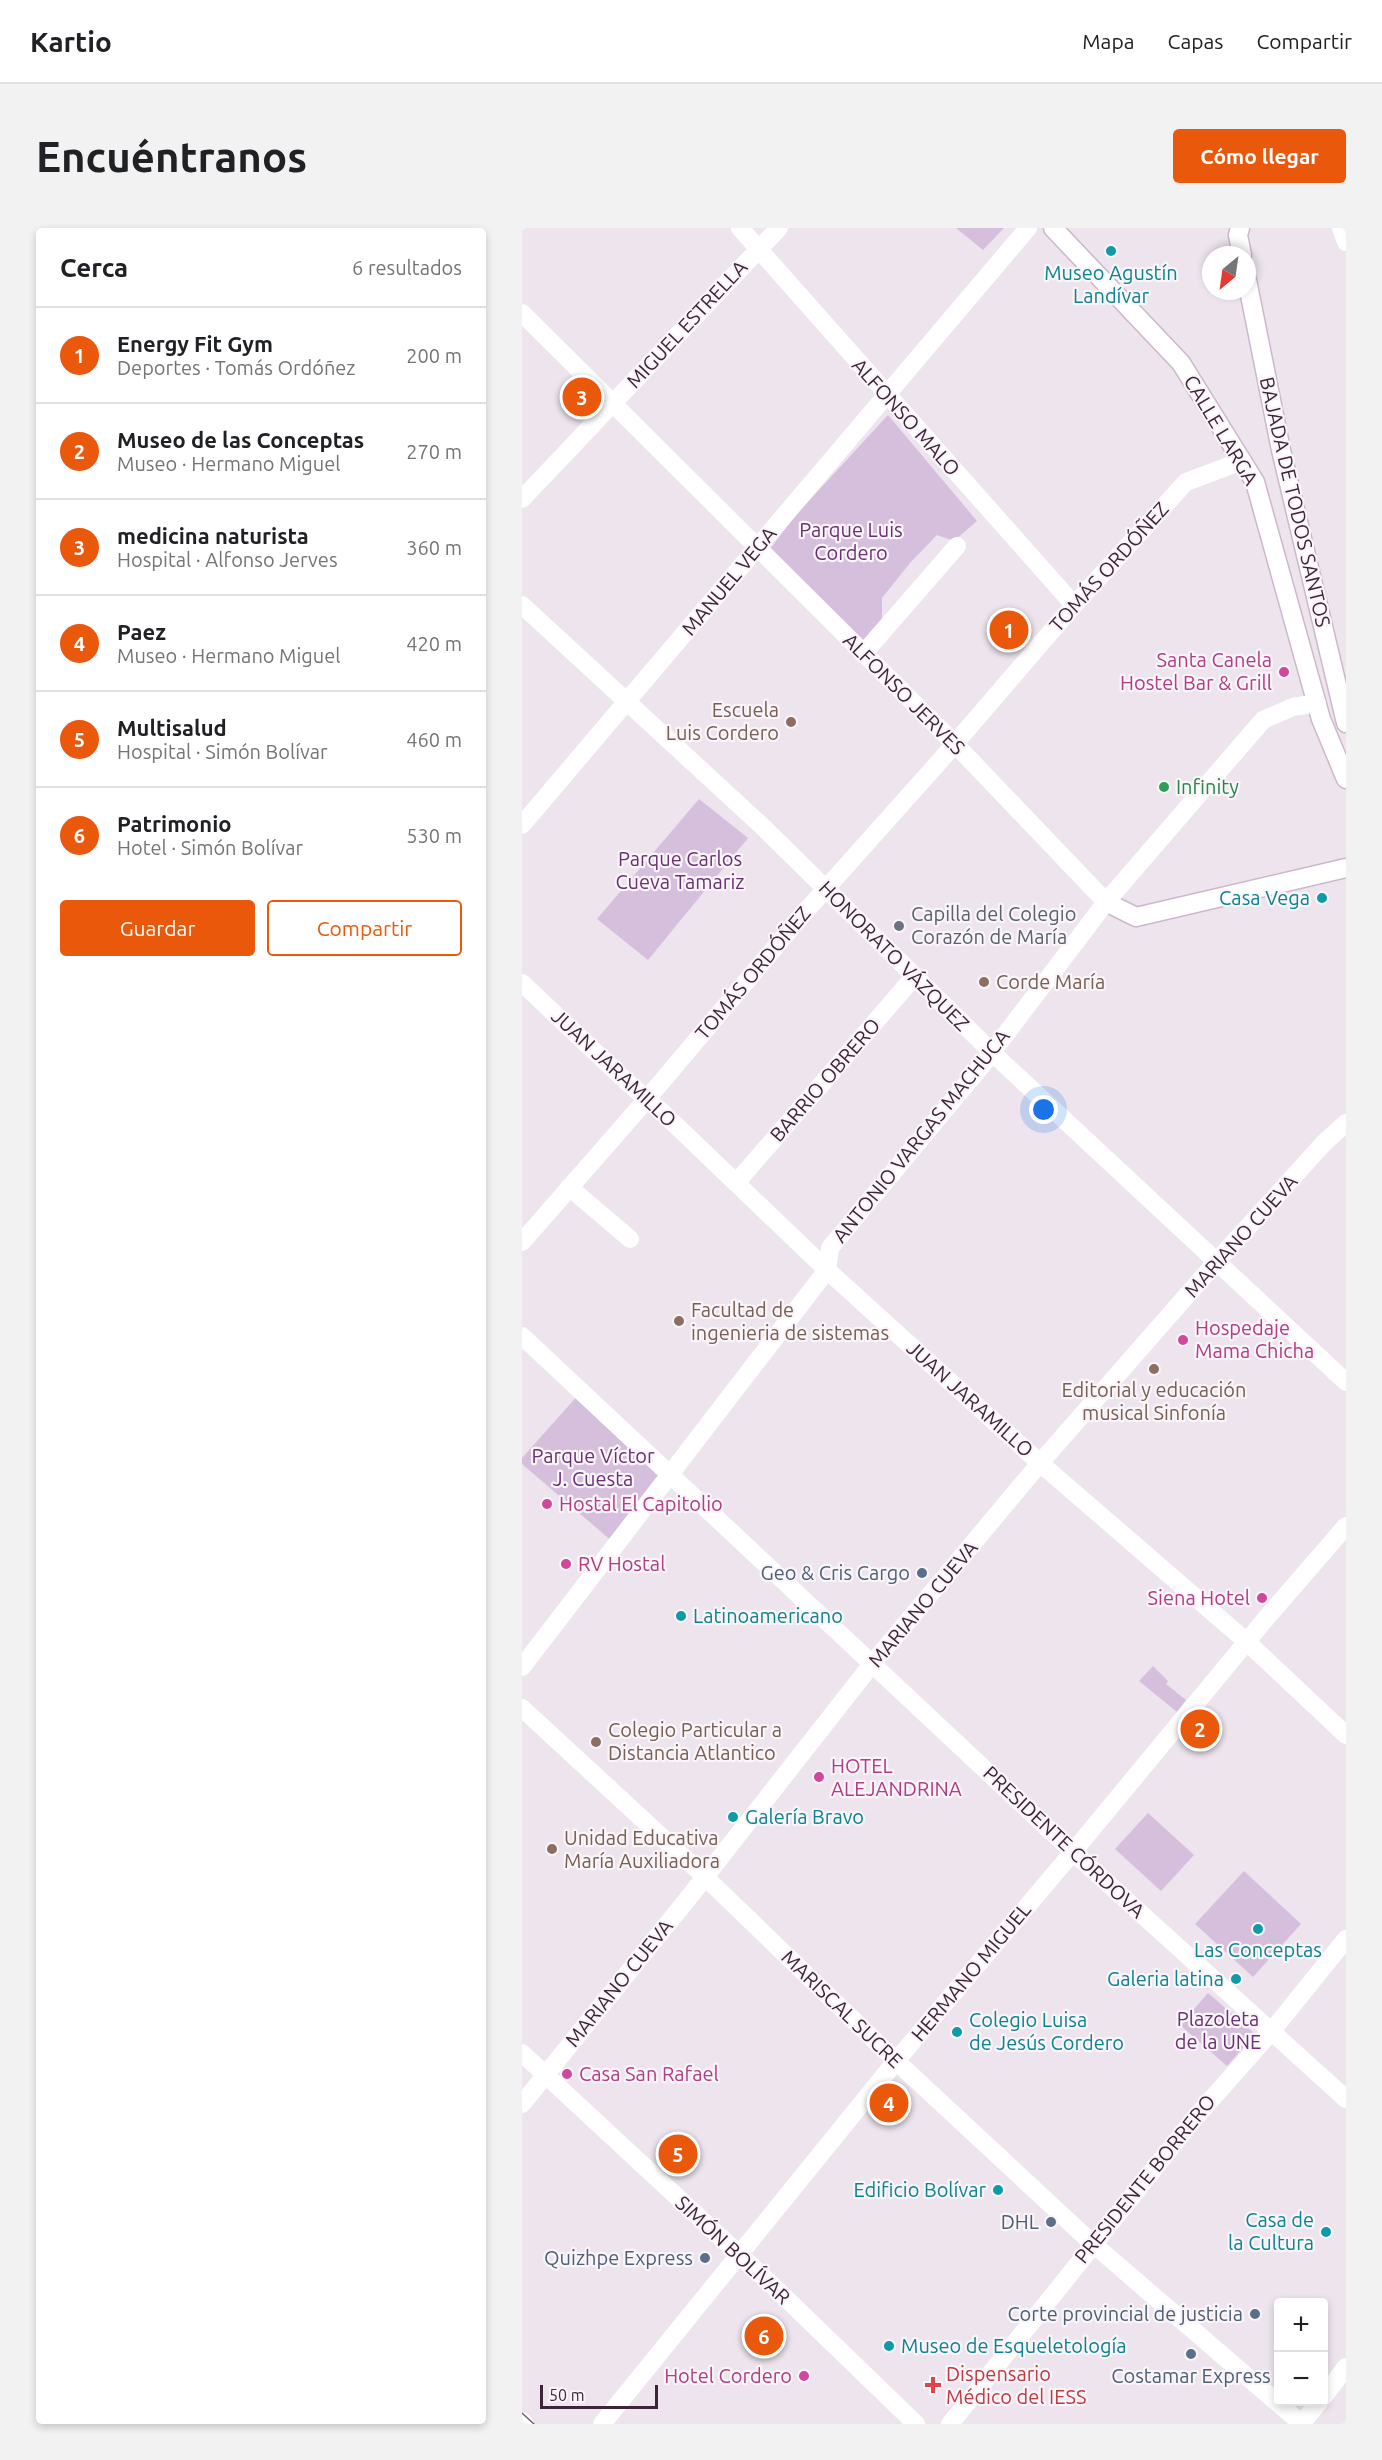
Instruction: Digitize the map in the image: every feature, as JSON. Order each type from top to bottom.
[{"type":"street","name":"ALFONSO MALO","points":[[740,228],[1074,605]]},
{"type":"street","name":"MIGUEL ESTRELLA","points":[[522,499],[778,228]]},
{"type":"street","name":"MANUEL VEGA","points":[[522,825],[1028,228]]},
{"type":"street","name":"CALLE LARGA","points":[[1053,228],[1181,363],[1255,482],[1321,719],[1346,779]]},
{"type":"street","points":[[1341,228],[1346,243]]},
{"type":"street","points":[[1238,230],[1241,246]]},
{"type":"street","name":"BAJADA DE TODOS SANTOS","points":[[1251,300],[1281,450],[1346,723]]},
{"type":"street","name":"ALFONSO JERVES","points":[[522,313],[614,402],[757,548],[955,744],[1106,902],[1136,917],[1346,868]]},
{"type":"street","name":"TOMÁS ORDÓÑEZ","points":[[522,1242],[647,1100],[826,888],[955,744],[1074,605],[1186,482],[1242,461]]},
{"type":"street","points":[[863,654],[957,546]]},
{"type":"street","name":"HONORATO VÁZQUEZ","points":[[522,604],[826,888],[914,977],[993,1052],[1346,1382]]},
{"type":"street","name":"ANTONIO VARGAS MACHUCA","points":[[522,1667],[827,1270],[830,1248],[993,1052],[1106,902],[1263,720],[1293,707],[1317,703]]},
{"type":"street","name":"BARRIO OBRERO","points":[[736,1183],[914,977]]},
{"type":"street","name":"JUAN JARAMILLO","points":[[522,983],[827,1270],[1040,1463],[1247,1642],[1346,1735]]},
{"type":"street","name":"MARIANO CUEVA","points":[[522,2104],[873,1664],[1040,1463],[1217,1261],[1324,1143],[1346,1122]]},
{"type":"street","points":[[569,1187],[630,1239]]},
{"type":"street","name":"PRESIDENTE CÓRDOVA","points":[[522,1336],[1073,1852],[1346,2099]]},
{"type":"street","name":"HERMANO MIGUEL","points":[[602,2424],[896,2061],[1346,1526]]},
{"type":"street","name":"MARISCAL SUCRE","points":[[522,1708],[704,1876],[896,2061],[1092,2244],[1302,2424]]},
{"type":"street","name":"PRESIDENTE BORRERO","points":[[950,2424],[1092,2244],[1227,2079],[1270,2032],[1346,1939]]},
{"type":"street","name":"SIMÓN BOLÍVAR","points":[[522,2053],[916,2424]]},
{"type":"street","points":[[1328,2390],[1346,2367]]},
{"type":"street","points":[[1302,2424],[1316,2406]]},
{"type":"street","points":[[522,2421],[525,2424]]},
{"type":"green space","points":[[956,228],[1004,228],[983,250]]},
{"type":"green space","name":"Parque Luis Cordero","points":[[888,415],[977,521],[954,541],[937,535],[910,563],[882,598],[882,624],[865,645],[770,549],[795,516]]},
{"type":"green space","name":"Parque Carlos Cueva Tamariz","points":[[699,799],[748,838],[648,960],[597,919]]},
{"type":"green space","name":"Parque Víctor J. Cuesta","points":[[579,1394],[666,1474],[613,1542],[522,1464],[522,1458]]},
{"type":"green space","points":[[1153,1666],[1168,1681],[1166,1684],[1186,1700],[1177,1712],[1139,1681]]},
{"type":"green space","points":[[1148,1813],[1194,1855],[1161,1891],[1115,1849]]},
{"type":"green space","points":[[1244,1871],[1301,1924],[1253,1977],[1195,1924]]},
{"type":"green space","name":"Plazoleta de la UNE","points":[[1208,1993],[1255,2034],[1227,2066],[1180,2025]]},
{"type":"tram line","points":[[522,2413],[534,2424]]},
{"type":"place","name":"Museo Agustín Landívar","points":[[1111,251]]},
{"type":"place","name":"medicina naturista","points":[[582,397]]},
{"type":"place","name":"Energy Fit Gym","points":[[1009,630]]},
{"type":"place","name":"Santa Canela Hostel Bar & Grill","points":[[1284,672]]},
{"type":"place","name":"Escuela Luis Cordero","points":[[791,722]]},
{"type":"place","name":"Infinity","points":[[1164,787]]},
{"type":"place","name":"Casa Vega","points":[[1322,898]]},
{"type":"place","name":"Capilla del Colegio Corazón de María","points":[[899,926]]},
{"type":"place","name":"Corde María","points":[[984,982]]},
{"type":"place","name":"Facultad de ingenieria de sistemas","points":[[679,1321]]},
{"type":"place","name":"Hospedaje Mama Chicha","points":[[1183,1340]]},
{"type":"place","name":"Editorial y educación musical Sinfonía","points":[[1154,1369]]},
{"type":"place","name":"Hostal El Capitolio","points":[[547,1504]]},
{"type":"place","name":"RV Hostal","points":[[566,1564]]},
{"type":"place","name":"Geo & Cris Cargo","points":[[922,1573]]},
{"type":"place","name":"Siena Hotel","points":[[1262,1598]]},
{"type":"place","name":"Latinoamericano","points":[[681,1616]]},
{"type":"place","name":"Museo de las Conceptas","points":[[1200,1729]]},
{"type":"place","name":"Colegio Particular a Distancia Atlantico","points":[[596,1742]]},
{"type":"place","name":"HOTEL ALEJANDRINA","points":[[819,1777]]},
{"type":"place","name":"Galería Bravo","points":[[733,1817]]},
{"type":"place","name":"Unidad Educativa María Auxiliadora","points":[[552,1849]]},
{"type":"place","name":"Las Conceptas","points":[[1258,1929]]},
{"type":"place","name":"Galeria latina","points":[[1236,1979]]},
{"type":"place","name":"Colegio Luisa de Jesús Cordero","points":[[957,2032]]},
{"type":"place","name":"Casa San Rafael","points":[[567,2074]]},
{"type":"place","name":"Paez","points":[[889,2103]]},
{"type":"place","name":"Multisalud","points":[[678,2154]]},
{"type":"place","name":"Edificio Bolívar","points":[[998,2190]]},
{"type":"place","name":"DHL","points":[[1051,2222]]},
{"type":"place","name":"Casa de la Cultura","points":[[1326,2232]]},
{"type":"place","name":"Quizhpe Express","points":[[705,2258]]},
{"type":"place","name":"Corte provincial de justicia","points":[[1255,2314]]},
{"type":"place","name":"Patrimonio","points":[[764,2336]]},
{"type":"place","name":"Museo de Esqueletología","points":[[889,2346]]},
{"type":"place","name":"Costamar Express","points":[[1191,2354]]},
{"type":"place","name":"Hotel Cordero","points":[[804,2376]]},
{"type":"place","name":"Dispensario Médico del IESS","points":[[933,2385]]}]
